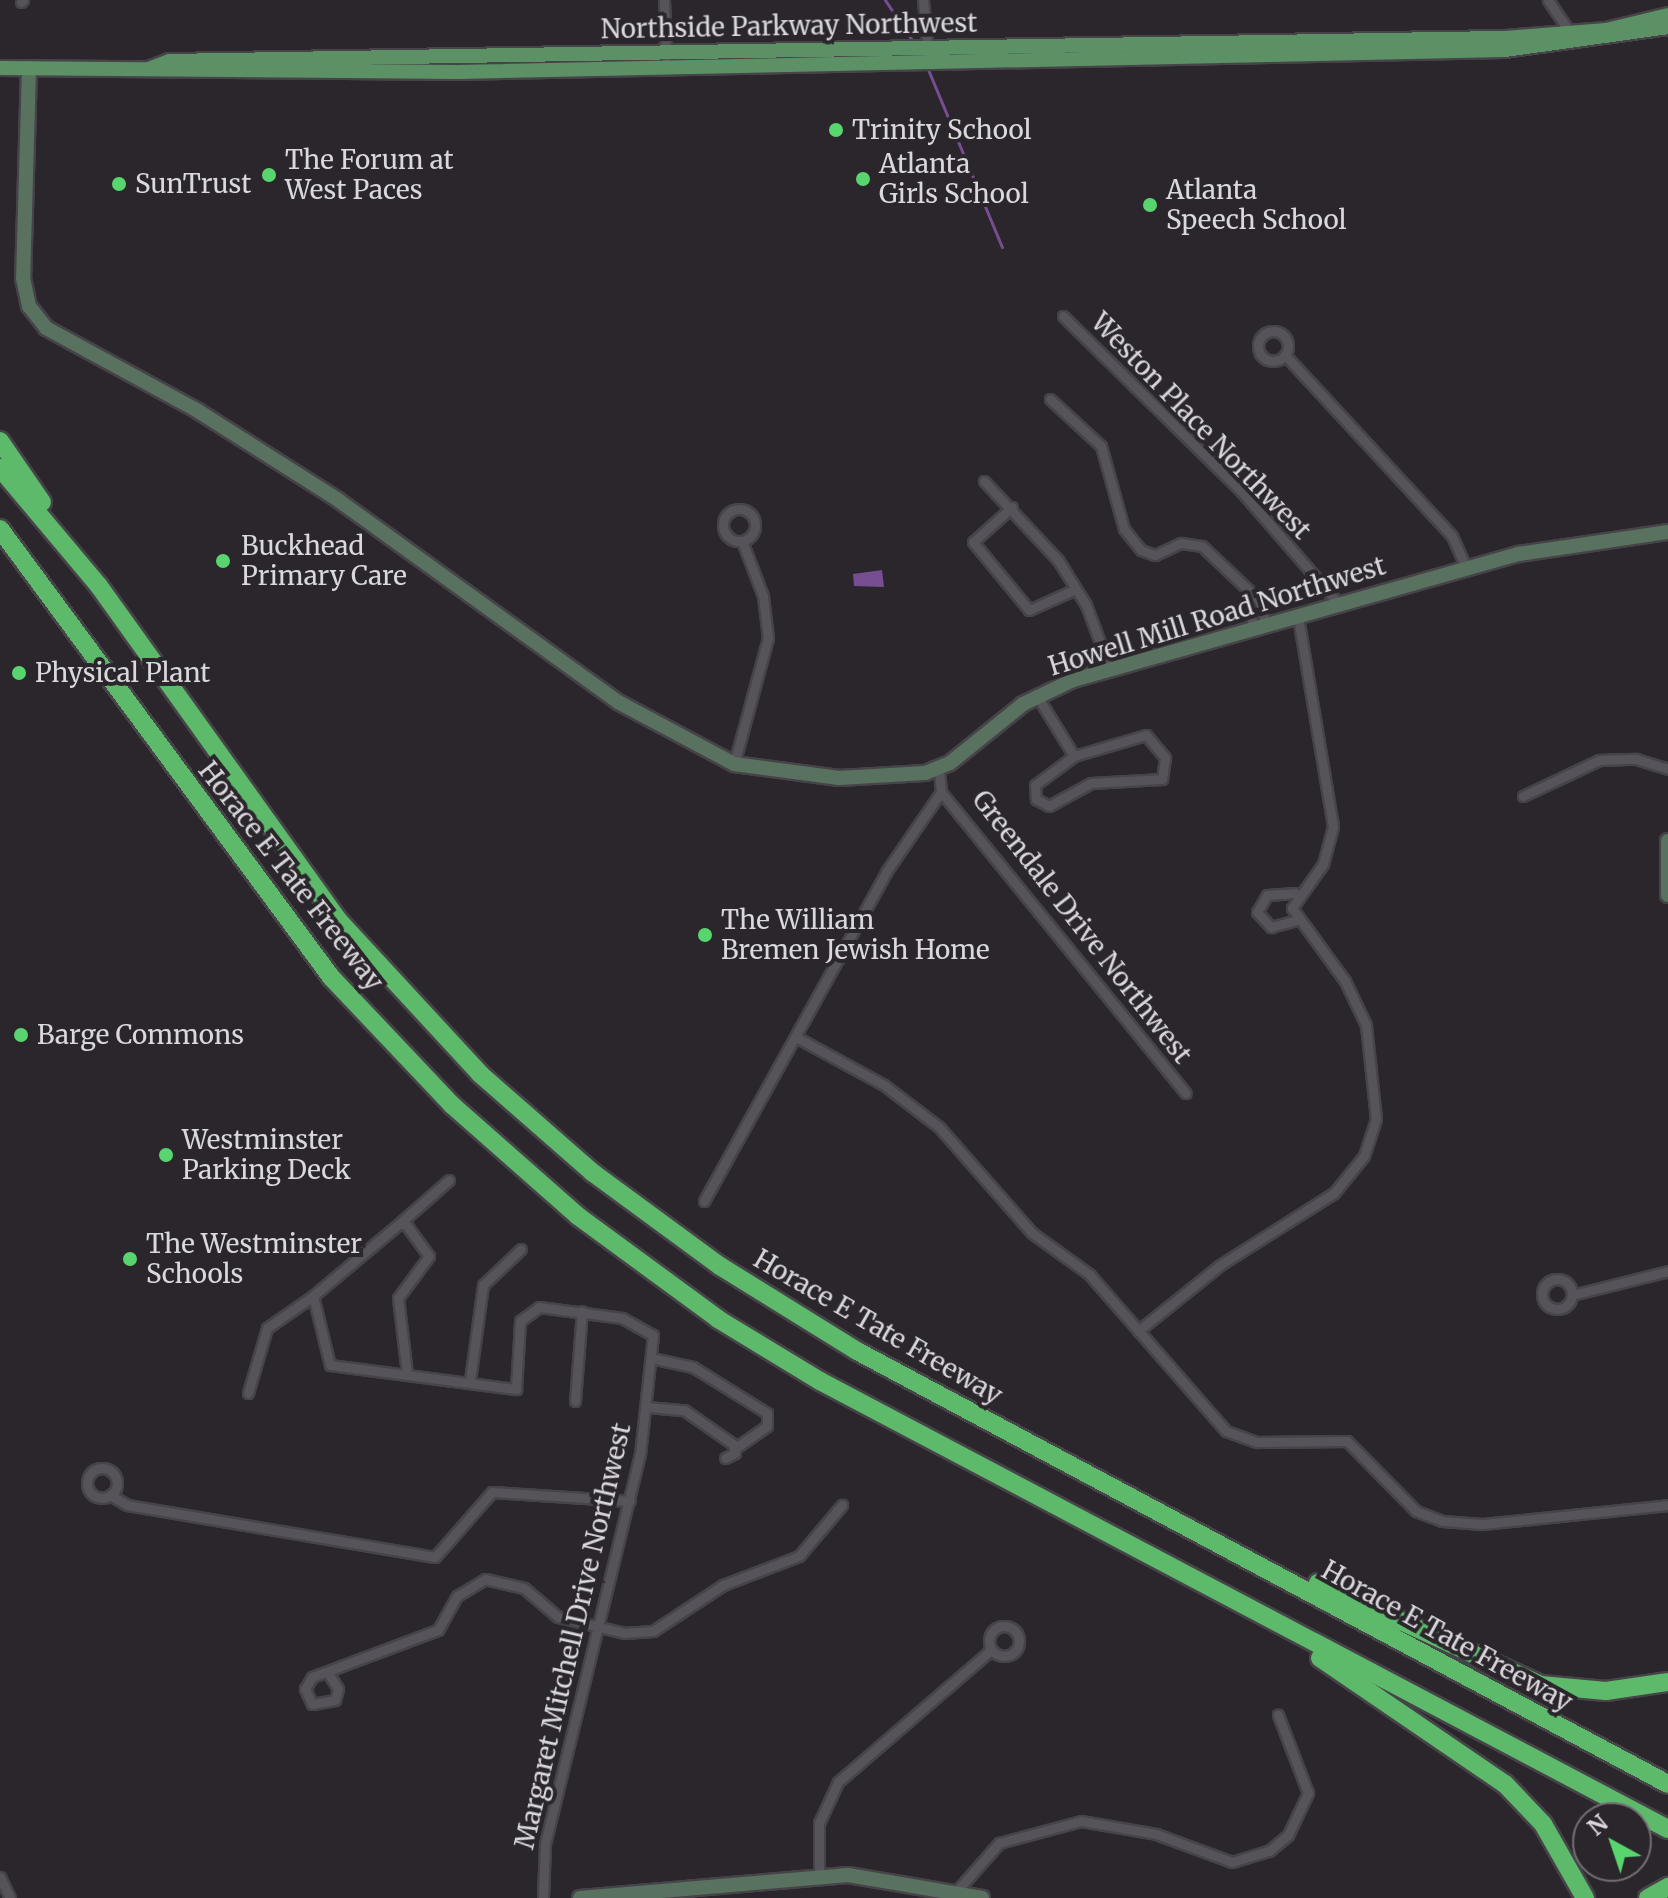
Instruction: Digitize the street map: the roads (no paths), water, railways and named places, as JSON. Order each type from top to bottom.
[{"type":"highway","points":[[0,441],[59,533]]},
{"type":"highway","name":"Horace E Tate Freeway","points":[[0,468],[59,533],[339,921],[480,1074],[592,1172],[787,1311],[1252,1557],[1668,1784]]},
{"type":"highway","name":"Horace E Tate Freeway","points":[[0,529],[331,977],[442,1096],[551,1194],[788,1363],[1277,1625],[1668,1829]]},
{"type":"highway","points":[[1252,1557],[1533,1683],[1606,1691],[1668,1682]]},
{"type":"highway","points":[[1277,1625],[1505,1784],[1543,1824],[1585,1898]]},
{"type":"highway","points":[[1648,1898],[1668,1887]]},
{"type":"main road","name":"Northside Parkway Northwest","points":[[928,54],[1571,34],[1668,15]]},
{"type":"main road","name":"Northside Parkway Northwest","points":[[0,68],[151,68],[183,74],[928,54],[1532,49],[1668,27]]},
{"type":"main road","points":[[29,68],[23,278],[29,306],[46,328],[198,411],[338,500],[618,702],[734,764],[839,778],[939,769]]},
{"type":"main road","name":"Howell Mill Road Northwest","points":[[939,769],[1037,696],[1110,669],[1466,568],[1585,541],[1668,532]]},
{"type":"main road","points":[[1668,841],[1668,895]]},
{"type":"main road","points":[[580,1898],[730,1891],[819,1875],[975,1897]]},
{"type":"street","points":[[664,0],[666,59]]},
{"type":"street","points":[[923,0],[928,54]]},
{"type":"street","points":[[1548,0],[1571,34]]},
{"type":"street","name":"Weston Place Northwest","points":[[1063,316],[1241,491],[1339,604]]},
{"type":"street","points":[[1285,355],[1452,536],[1466,568]]},
{"type":"street","points":[[1050,399],[1101,446],[1124,529],[1141,550],[1155,555],[1181,543],[1202,546],[1248,590],[1260,628]]},
{"type":"street","points":[[984,481],[1012,507],[1076,589],[1110,669]]},
{"type":"street","points":[[1012,507],[973,542],[1029,610],[1076,589]]},
{"type":"street","points":[[734,764],[768,638],[763,596],[742,541]]},
{"type":"street","points":[[1297,920],[1271,927],[1257,912],[1267,895],[1295,893],[1323,864],[1333,826],[1298,616]]},
{"type":"street","points":[[1037,696],[1074,756]]},
{"type":"street","points":[[1146,735],[1165,758],[1162,779],[1091,783],[1049,806],[1036,799],[1035,785],[1074,756],[1146,735]]},
{"type":"street","points":[[1523,796],[1599,760],[1636,759],[1668,769]]},
{"type":"street","points":[[704,1201],[886,872],[941,792],[939,769]]},
{"type":"street","name":"Greendale Drive Northwest","points":[[941,792],[1186,1093]]},
{"type":"street","points":[[1138,1331],[1220,1265],[1334,1193],[1370,1143],[1377,1097],[1366,1025],[1345,981],[1297,920],[1295,893]]},
{"type":"street","points":[[796,1037],[924,1114],[1032,1233],[1089,1274],[1226,1431],[1257,1442],[1339,1439],[1364,1452],[1416,1511],[1442,1521],[1482,1524],[1668,1505]]},
{"type":"street","points":[[248,1393],[267,1328],[313,1296],[449,1180]]},
{"type":"street","points":[[400,1223],[429,1256],[398,1298],[407,1373]]},
{"type":"street","points":[[470,1380],[483,1285],[521,1249]]},
{"type":"street","points":[[1572,1295],[1668,1271]]},
{"type":"street","points":[[313,1296],[330,1365],[470,1380],[516,1389],[520,1321],[539,1307],[582,1311],[575,1401]]},
{"type":"street","name":"Margaret Mitchell Drive Northwest","points":[[543,1898],[545,1845],[630,1501],[647,1407],[653,1335],[622,1318],[582,1311]]},
{"type":"street","points":[[651,1358],[693,1367],[767,1413],[767,1426],[725,1458]]},
{"type":"street","points":[[647,1407],[684,1410],[736,1448]]},
{"type":"street","points":[[110,1495],[127,1505],[435,1557],[492,1492],[630,1501]]},
{"type":"street","points":[[330,1676],[438,1630],[457,1596],[485,1579],[524,1588],[558,1617],[634,1634],[666,1626],[723,1585],[799,1556],[842,1505]]},
{"type":"street","points":[[819,1875],[819,1823],[838,1782],[991,1650]]},
{"type":"street","points":[[955,1893],[999,1843],[1081,1821],[1156,1834],[1232,1862],[1256,1858],[1288,1835],[1308,1793],[1278,1715]]},
{"type":"street","points":[[0,1877],[10,1898]]},
{"type":"waterway","points":[[885,0],[914,43]]},
{"type":"waterway","points":[[927,67],[1002,247]]},
{"type":"place","name":"Trinity School","points":[[836,130]]},
{"type":"place","name":"The Forum at West Paces","points":[[269,175]]},
{"type":"place","name":"Atlanta Girls School","points":[[863,179]]},
{"type":"place","name":"SunTrust","points":[[119,184]]},
{"type":"place","name":"Atlanta Speech School","points":[[1150,205]]},
{"type":"place","name":"Buckhead Primary Care","points":[[223,561]]},
{"type":"place","name":"Physical Plant","points":[[19,673]]},
{"type":"place","name":"The William Bremen Jewish Home","points":[[705,935]]},
{"type":"place","name":"Barge Commons","points":[[21,1035]]},
{"type":"place","name":"Westminster Parking Deck","points":[[166,1155]]},
{"type":"place","name":"The Westminster Schools","points":[[130,1259]]}]
